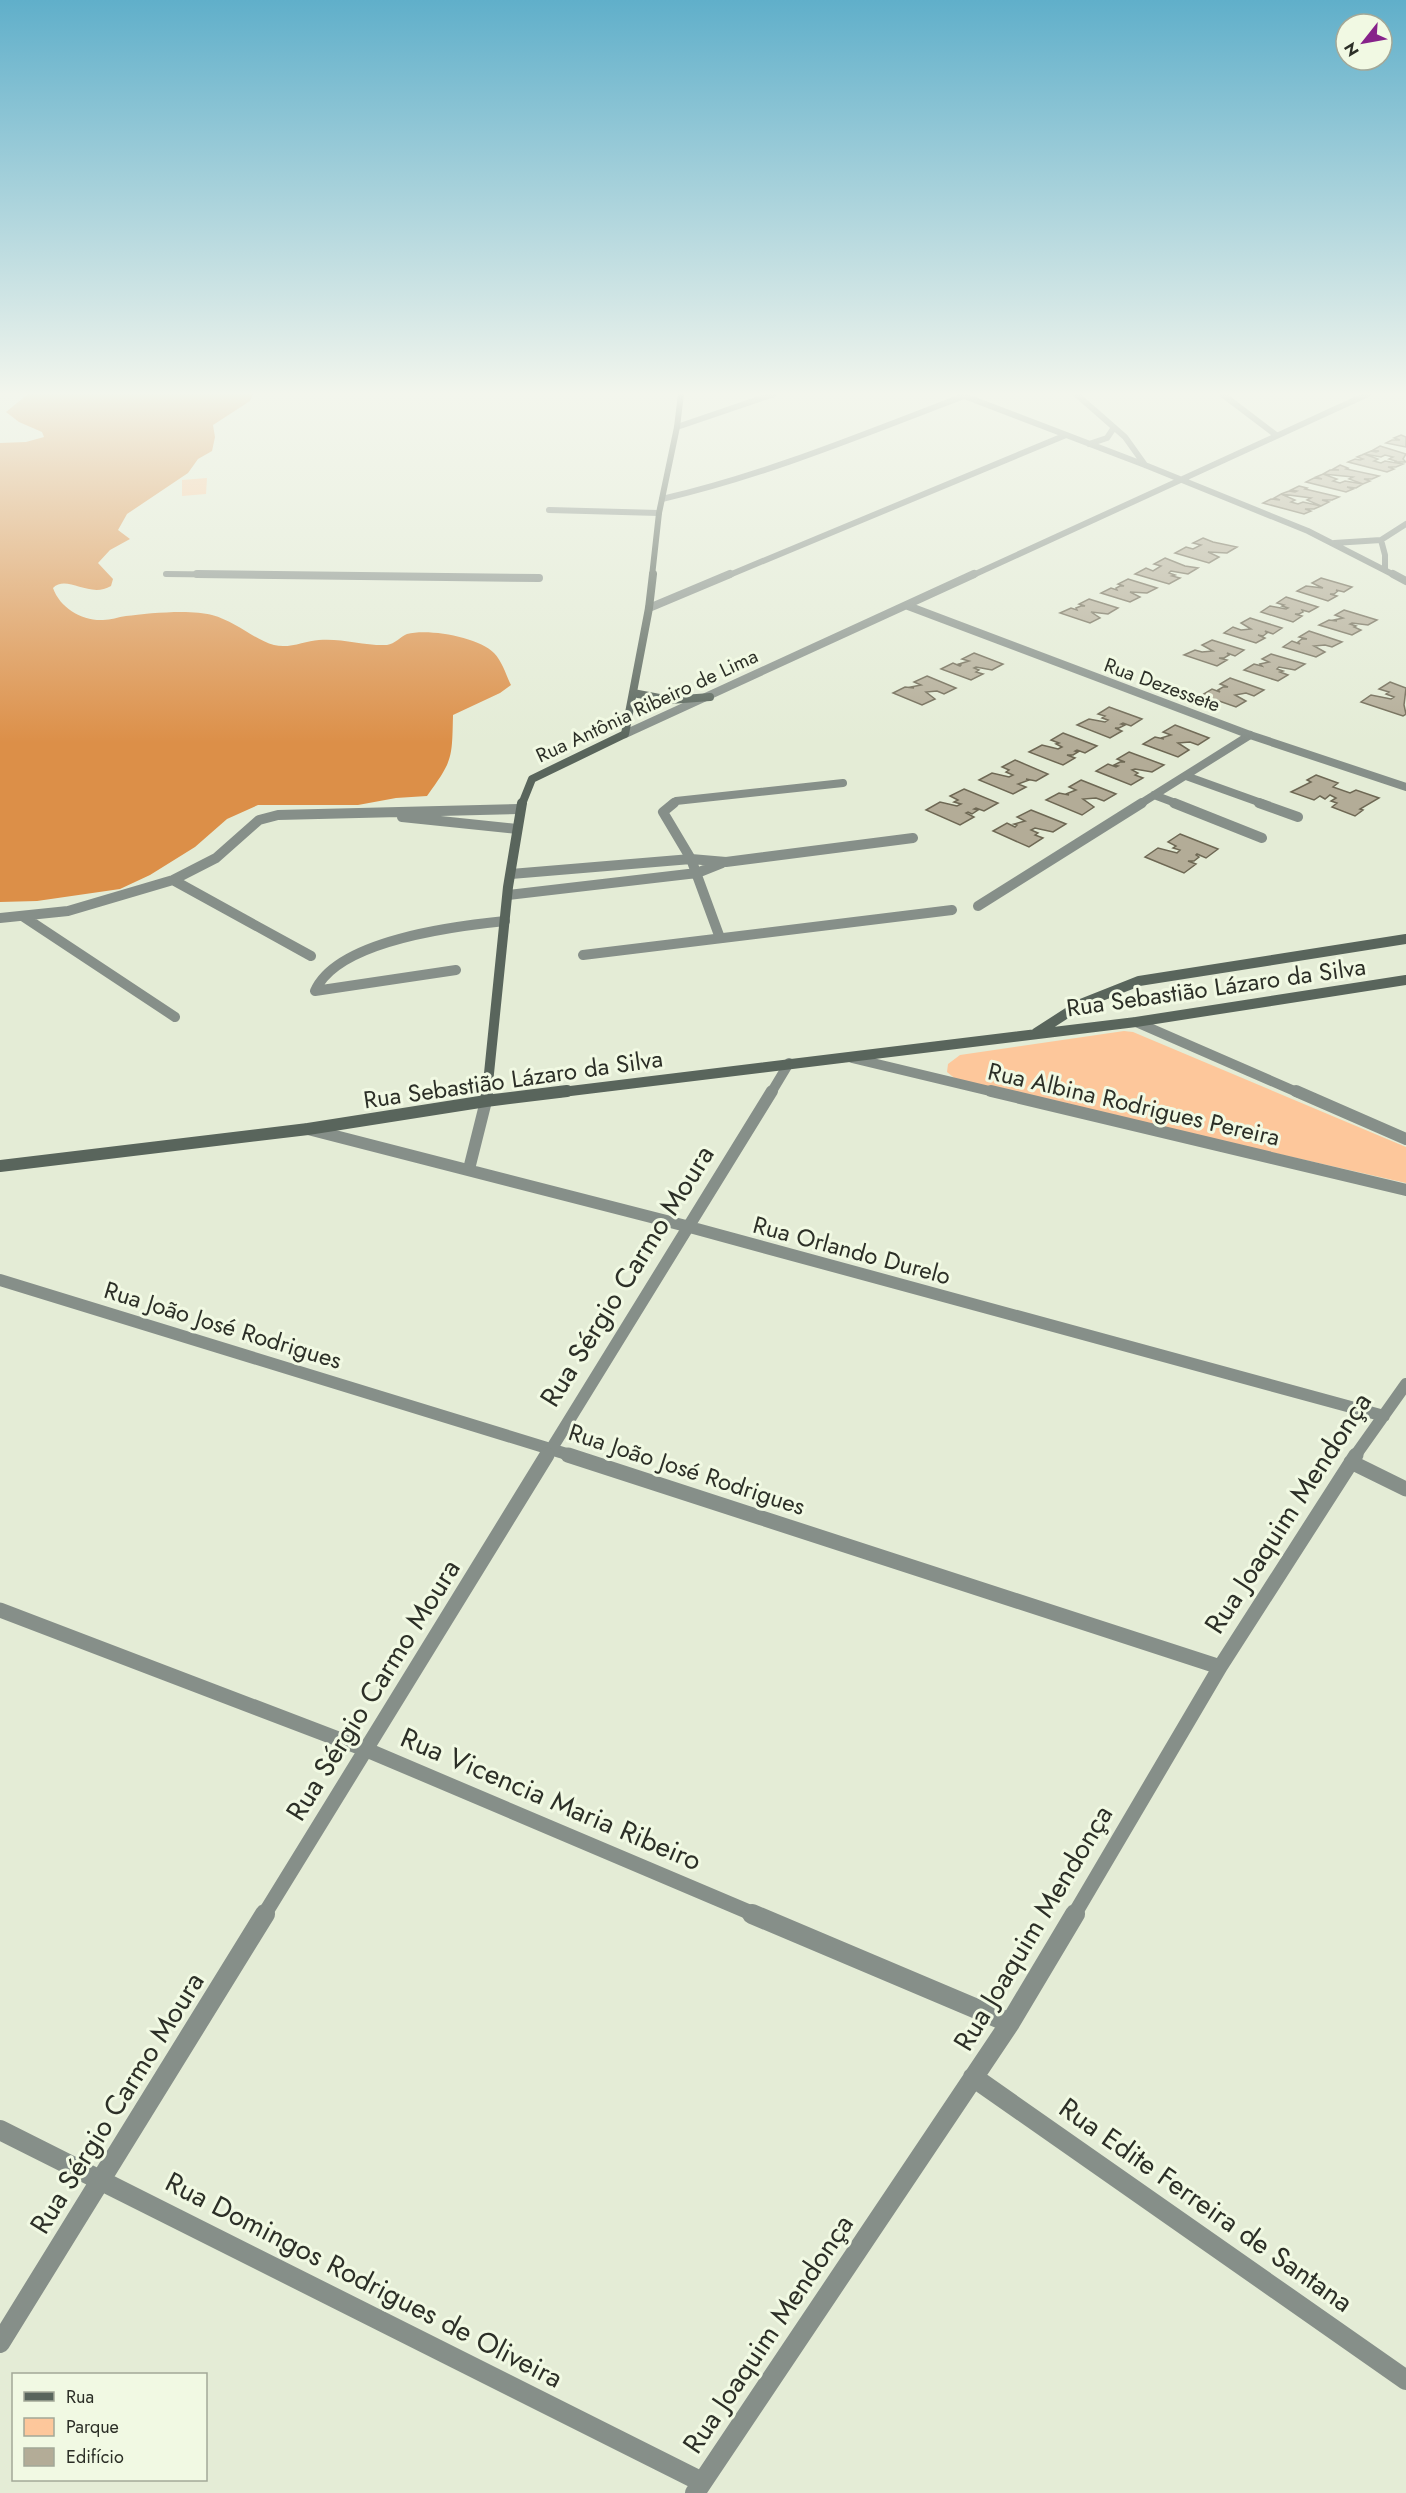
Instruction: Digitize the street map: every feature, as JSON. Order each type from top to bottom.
[{"type":"street","points":[[583,510],[659,513],[650,608],[625,734]]},
{"type":"street","points":[[650,608],[885,510]]},
{"type":"street","name":"Rua Antônia Ribeiro de Lima","points":[[469,1169],[486,1101],[508,895],[520,809],[532,779],[625,734],[1115,510]]},
{"type":"street","points":[[1254,510],[1332,543],[1406,580]]},
{"type":"street","points":[[1332,543],[1381,540],[1406,524]]},
{"type":"street","points":[[1381,540],[1385,555],[1385,568]]},
{"type":"street","points":[[166,574],[539,578]]},
{"type":"street","name":"Rua Dezessete","points":[[908,606],[1250,735],[1406,787]]},
{"type":"street","points":[[633,693],[670,700],[710,697]]},
{"type":"street","points":[[978,906],[1250,735]]},
{"type":"street","points":[[1186,776],[1298,817]]},
{"type":"street","points":[[720,938],[691,859],[663,812],[676,801],[843,783]]},
{"type":"street","points":[[1154,795],[1262,838]]},
{"type":"street","points":[[0,918],[68,911],[173,880],[216,858],[259,820],[278,815],[389,814],[458,808],[520,809]]},
{"type":"street","points":[[389,814],[452,824],[517,829]]},
{"type":"street","points":[[511,874],[691,859],[726,862],[913,838]]},
{"type":"street","points":[[508,895],[697,873],[726,862]]},
{"type":"street","points":[[173,880],[311,956]]},
{"type":"street","points":[[583,955],[952,910]]},
{"type":"street","points":[[24,917],[175,1017]]},
{"type":"street","points":[[456,970],[315,991],[315,983],[323,974],[362,952],[442,928],[505,921]]},
{"type":"street","name":"Rua Sebastião Lázaro da Silva","points":[[1033,1035],[1081,1004],[1139,981],[1406,939]]},
{"type":"street","name":"Rua Sebastião Lázaro da Silva","points":[[0,1166],[308,1129],[486,1101],[1136,1022],[1406,980]]},
{"type":"street","points":[[1136,1022],[1406,1139]]},
{"type":"street","name":"Rua Albina Rodrigues Pereira","points":[[852,1058],[1406,1190]]},
{"type":"street","name":"Rua Sérgio Carmo Moura","points":[[0,2343],[367,1750],[686,1226],[789,1063]]},
{"type":"street","name":"Rua Orlando Durelo","points":[[308,1129],[686,1226],[1384,1416]]},
{"type":"street","name":"Rua João José Rodrigues","points":[[0,1280],[550,1449],[1220,1667]]},
{"type":"street","name":"Rua Joaquim Mendonça","points":[[698,2488],[1010,2024],[1220,1667],[1351,1462],[1406,1384]]},
{"type":"street","points":[[1351,1462],[1406,1489]]},
{"type":"street","name":"Rua Vicencia Maria Ribeiro","points":[[0,1610],[367,1750],[1010,2024]]},
{"type":"street","name":"Rua Edite Ferreira de Santana","points":[[973,2077],[1406,2380]]},
{"type":"street","name":"Rua Domingos Rodrigues de Oliveira","points":[[0,2130],[100,2179],[698,2488]]},
{"type":"green space","points":[[1124,1031],[1133,1032],[1406,1147],[1406,1183],[958,1081],[947,1072],[948,1064],[960,1055]]},
{"type":"shaded area","points":[[0,510],[132,510],[127,514],[118,530],[130,539],[110,550],[98,563],[113,579],[111,586],[95,590],[59,584],[53,588],[61,602],[80,616],[106,620],[123,616],[170,612],[203,613],[229,622],[267,643],[280,646],[328,640],[387,645],[407,634],[416,632],[453,635],[477,642],[494,653],[511,685],[500,693],[453,715],[449,758],[442,774],[427,796],[396,798],[358,805],[258,805],[227,819],[195,847],[150,875],[120,889],[37,901],[0,902]]},
{"type":"building","points":[[1290,510],[1311,511],[1304,514]]},
{"type":"building","points":[[1203,538],[1237,547],[1227,553],[1208,552],[1219,557],[1209,563],[1175,553],[1186,547],[1193,549],[1201,545],[1193,543]]},
{"type":"building","points":[[1165,558],[1185,566],[1198,568],[1188,574],[1171,571],[1169,573],[1175,575],[1172,576],[1180,578],[1169,584],[1135,574],[1146,568],[1153,571],[1161,566],[1154,564]]},
{"type":"building","points":[[1321,578],[1352,587],[1344,592],[1336,590],[1338,591],[1330,594],[1337,596],[1328,601],[1297,591],[1306,586],[1323,588],[1312,583]]},
{"type":"building","points":[[1128,579],[1157,588],[1147,593],[1130,592],[1140,597],[1130,602],[1101,593],[1111,588],[1117,590],[1116,588],[1124,586],[1118,584]]},
{"type":"building","points":[[1286,597],[1318,607],[1309,612],[1302,610],[1303,612],[1295,614],[1302,616],[1293,622],[1261,612],[1270,606],[1288,608],[1277,603]]},
{"type":"building","points":[[1089,599],[1118,608],[1108,614],[1091,612],[1100,618],[1090,623],[1060,613],[1071,608],[1077,610],[1076,608],[1085,606],[1079,604]]},
{"type":"building","points":[[1344,610],[1377,620],[1368,625],[1350,624],[1361,630],[1352,635],[1319,625],[1329,620],[1337,621],[1334,620],[1343,618],[1335,615]]},
{"type":"building","points":[[1250,618],[1282,628],[1273,634],[1265,631],[1267,633],[1263,636],[1258,635],[1265,638],[1256,643],[1224,633],[1233,627],[1241,630],[1251,629],[1241,623]]},
{"type":"building","points":[[1309,631],[1342,642],[1332,647],[1314,646],[1325,652],[1316,657],[1283,647],[1292,641],[1300,644],[1298,642],[1302,639],[1307,639],[1299,637]]},
{"type":"building","points":[[1212,640],[1244,650],[1235,656],[1227,653],[1229,655],[1219,658],[1227,660],[1217,666],[1184,655],[1195,650],[1213,651],[1202,645]]},
{"type":"building","points":[[974,653],[1003,664],[992,670],[974,668],[979,670],[976,672],[983,674],[971,680],[941,669],[953,663],[960,666],[959,664],[969,661],[962,659]]},
{"type":"building","points":[[1271,654],[1305,664],[1295,670],[1279,667],[1277,669],[1283,671],[1280,672],[1288,675],[1278,681],[1244,670],[1254,664],[1262,666],[1260,664],[1269,662],[1262,659]]},
{"type":"building","points":[[927,676],[956,688],[944,694],[937,691],[926,692],[935,699],[922,705],[893,693],[905,687],[914,688],[911,687],[921,685],[914,682]]},
{"type":"building","points":[[1230,678],[1264,690],[1254,696],[1246,693],[1235,695],[1246,701],[1236,707],[1202,695],[1212,689],[1220,692],[1218,690],[1228,687],[1220,684]]},
{"type":"building","points":[[1390,682],[1406,688],[1404,705],[1406,714],[1403,716],[1361,702],[1371,695],[1391,699],[1394,697],[1386,694],[1389,692],[1379,689]]},
{"type":"building","points":[[1109,707],[1142,719],[1131,726],[1121,724],[1125,725],[1115,728],[1122,731],[1110,738],[1077,725],[1089,719],[1105,722],[1108,720],[1102,718],[1105,716],[1098,714]]},
{"type":"building","points":[[1175,725],[1209,738],[1198,745],[1190,742],[1178,743],[1189,750],[1178,757],[1143,744],[1155,737],[1164,739],[1161,738],[1171,735],[1163,732]]},
{"type":"building","points":[[1063,733],[1097,746],[1085,753],[1077,750],[1075,751],[1078,752],[1073,755],[1067,755],[1075,758],[1063,765],[1029,752],[1042,745],[1058,749],[1062,747],[1051,740]]},
{"type":"building","points":[[1129,752],[1164,765],[1152,772],[1132,770],[1138,773],[1135,775],[1143,778],[1131,785],[1096,771],[1108,764],[1116,767],[1118,766],[1114,765],[1125,762],[1117,759]]},
{"type":"building","points":[[1015,760],[1048,774],[1036,781],[1026,779],[1029,780],[1018,784],[1026,787],[1013,794],[979,780],[992,773],[1009,777],[1013,775],[1002,767]]},
{"type":"building","points":[[1316,775],[1338,783],[1333,787],[1350,793],[1356,790],[1379,798],[1360,809],[1363,810],[1355,816],[1332,807],[1337,803],[1331,801],[1336,798],[1330,795],[1325,799],[1320,796],[1314,800],[1291,792],[1311,782],[1307,780]]},
{"type":"building","points":[[1081,780],[1116,794],[1104,801],[1096,798],[1083,799],[1094,807],[1082,815],[1046,800],[1059,793],[1069,795],[1066,794],[1076,790],[1069,787]]},
{"type":"building","points":[[964,789],[998,803],[984,811],[976,808],[974,809],[978,810],[972,814],[966,813],[974,817],[960,825],[926,810],[940,802],[957,806],[961,804],[954,802],[958,800],[950,796]]},
{"type":"building","points":[[1031,810],[1066,824],[1053,832],[1035,828],[1031,830],[1038,833],[1035,835],[1043,838],[1029,847],[993,831],[1007,823],[1015,827],[1017,825],[1014,824],[1025,821],[1017,817]]},
{"type":"building","points":[[1180,834],[1218,849],[1206,858],[1197,854],[1199,857],[1194,861],[1188,861],[1196,864],[1184,873],[1145,857],[1158,848],[1177,853],[1180,850],[1173,848],[1176,846],[1168,842]]}]
